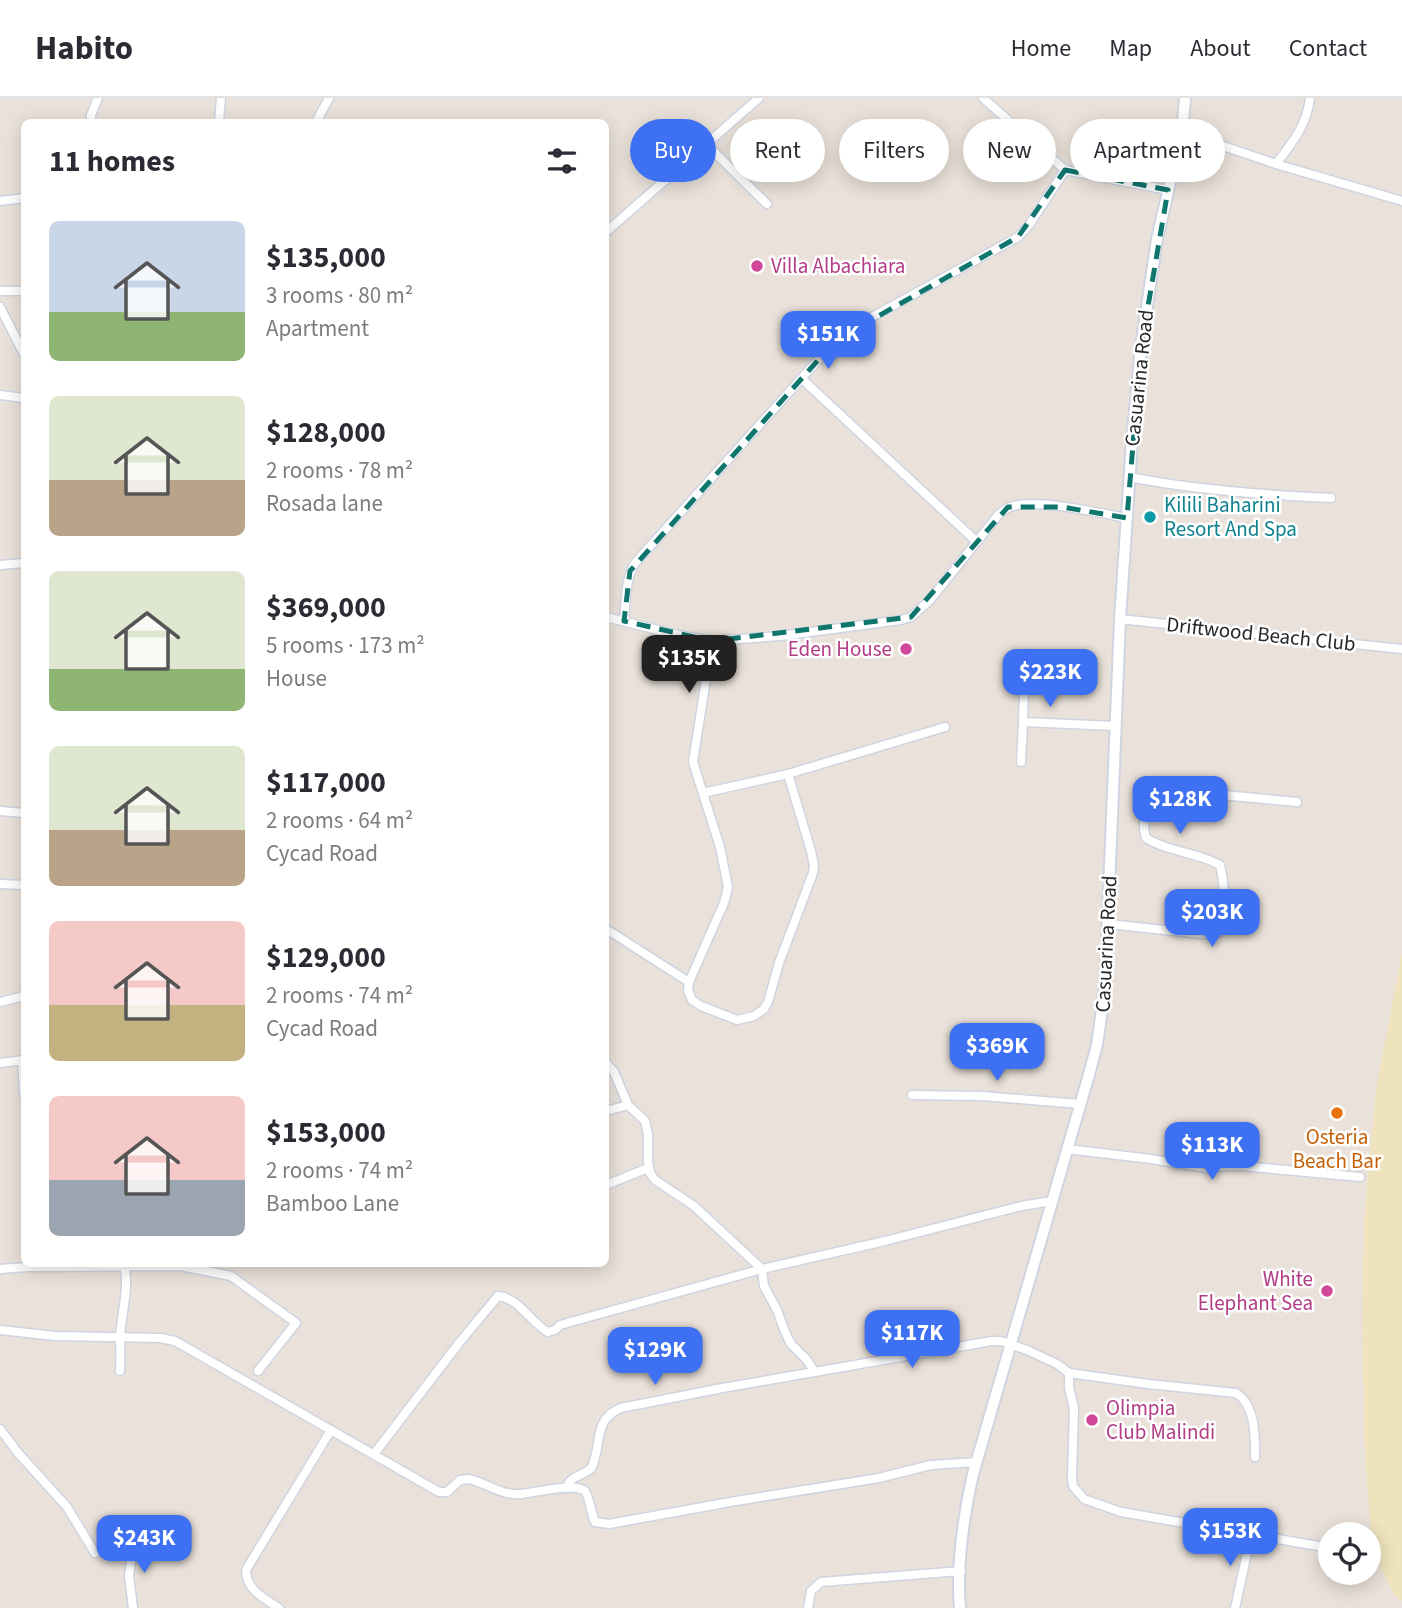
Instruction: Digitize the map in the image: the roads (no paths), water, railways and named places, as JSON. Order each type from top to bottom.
[{"type":"street","points":[[90,119],[98,98]]},
{"type":"street","points":[[219,119],[221,98]]},
{"type":"street","points":[[318,119],[329,98]]},
{"type":"street","points":[[716,135],[759,98]]},
{"type":"street","points":[[983,98],[1065,170],[1168,190]]},
{"type":"street","name":"Casuarina Road","points":[[1183,119],[1185,98]]},
{"type":"street","points":[[1276,164],[1300,133],[1308,113],[1310,98]]},
{"type":"street","points":[[1225,147],[1402,201]]},
{"type":"street","points":[[716,154],[767,204]]},
{"type":"street","points":[[624,621],[628,580],[635,563],[836,340],[1018,237],[1029,225],[1065,170]]},
{"type":"street","points":[[609,229],[663,182]]},
{"type":"street","name":"Casuarina Road","points":[[960,1608],[968,1495],[1101,1024],[1105,988],[1120,619],[1129,477],[1146,308],[1170,182]]},
{"type":"street","points":[[0,201],[21,198]]},
{"type":"street","points":[[0,291],[21,291]]},
{"type":"street","points":[[0,307],[21,348]]},
{"type":"street","points":[[802,379],[977,542]]},
{"type":"street","points":[[0,395],[21,398]]},
{"type":"street","points":[[1129,477],[1257,495],[1331,498]]},
{"type":"street","points":[[609,618],[712,641],[780,636],[901,620],[911,617],[930,600],[999,514],[1009,507],[1062,507],[1127,517]]},
{"type":"street","points":[[0,565],[21,563]]},
{"type":"street","name":"Driftwood Beach Club","points":[[1120,619],[1402,649]]},
{"type":"street","points":[[712,641],[693,759],[720,847],[728,887],[688,990],[692,1000],[701,1006],[737,1020],[754,1016],[764,1009],[768,1002],[779,963],[813,873],[811,851],[788,774]]},
{"type":"street","points":[[1021,762],[1025,654]]},
{"type":"street","points":[[1023,722],[1116,726]]},
{"type":"street","points":[[703,793],[788,774],[945,727]]},
{"type":"street","points":[[1108,924],[1211,935],[1220,932],[1223,924],[1220,865],[1146,838],[1144,828],[1149,794],[1159,789],[1297,802]]},
{"type":"street","points":[[0,811],[21,813]]},
{"type":"street","points":[[0,884],[21,886]]},
{"type":"street","points":[[609,931],[689,982]]},
{"type":"street","points":[[0,1002],[21,997]]},
{"type":"street","points":[[0,1063],[21,1060]]},
{"type":"street","points":[[609,1066],[628,1105],[645,1121],[649,1168],[655,1180],[694,1206],[762,1269],[764,1286],[785,1332],[815,1372]]},
{"type":"street","points":[[912,1095],[982,1096],[1080,1104]]},
{"type":"street","points":[[609,1110],[628,1105]]},
{"type":"street","points":[[1067,1149],[1207,1168],[1237,1166],[1360,1177]]},
{"type":"street","points":[[609,1184],[649,1168]]},
{"type":"street","points":[[374,1454],[458,1343],[498,1296],[510,1299],[548,1332],[560,1325],[762,1269],[1021,1206],[1052,1201]]},
{"type":"street","points":[[0,1269],[27,1267]]},
{"type":"street","points":[[120,1371],[124,1267]]},
{"type":"street","points":[[186,1267],[231,1276],[296,1323],[258,1371]]},
{"type":"street","points":[[0,1330],[55,1336],[160,1338],[175,1341],[443,1493],[460,1480],[468,1479],[512,1494],[579,1489],[586,1492],[589,1498],[595,1522],[609,1524],[879,1478],[931,1465],[977,1462]]},
{"type":"street","points":[[567,1488],[571,1479],[592,1467],[604,1419],[621,1408],[977,1343],[1001,1341],[1046,1359],[1069,1373],[1236,1393],[1244,1400],[1254,1424],[1255,1457]]},
{"type":"street","points":[[1069,1373],[1069,1388],[1074,1408],[1072,1478],[1073,1486],[1084,1499],[1121,1512],[1318,1546]]},
{"type":"street","points":[[0,1429],[67,1507],[95,1553],[127,1551],[131,1563],[129,1576],[133,1608]]},
{"type":"street","points":[[279,1608],[251,1588],[246,1570],[331,1430]]},
{"type":"street","points":[[1235,1608],[1251,1535]]},
{"type":"street","points":[[808,1608],[811,1591],[821,1581],[961,1571]]},
{"type":"place","name":"Villa Albachiara","points":[[757,266]]},
{"type":"place","name":"Kilili Baharini Resort And Spa","points":[[1150,517]]},
{"type":"place","name":"Eden House","points":[[906,649]]},
{"type":"place","name":"Osteria Beach Bar","points":[[1337,1113]]},
{"type":"place","name":"White Elephant Sea","points":[[1327,1291]]},
{"type":"place","name":"Olimpia Club Malindi","points":[[1092,1420]]}]
